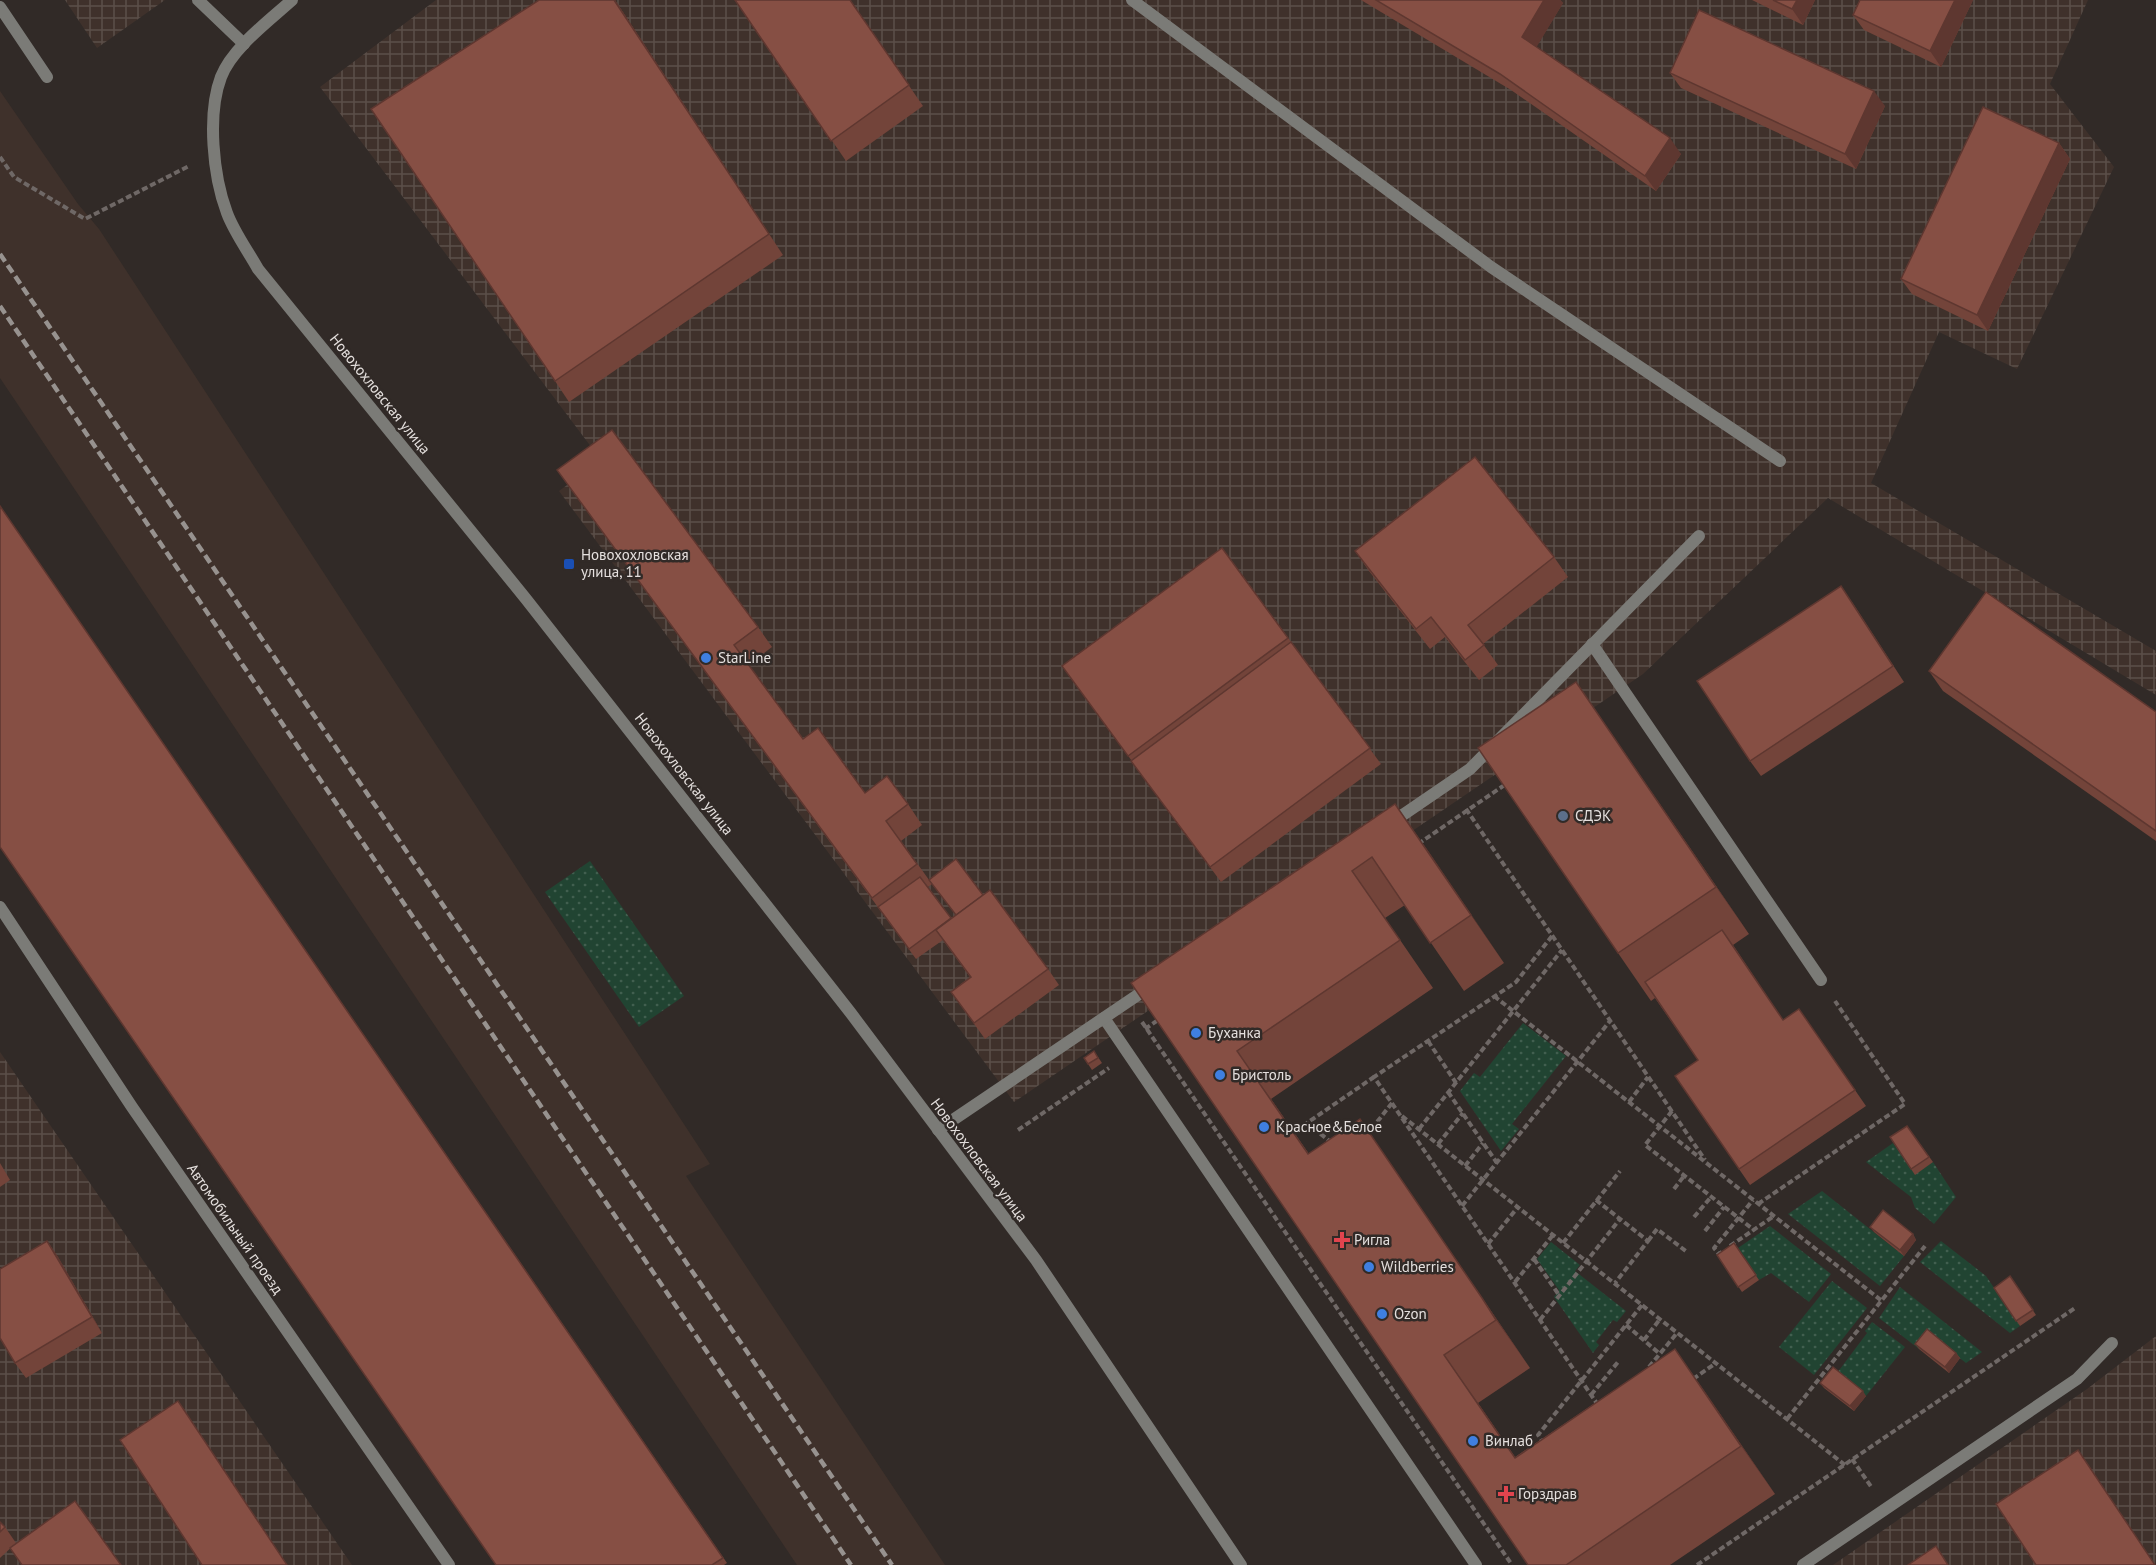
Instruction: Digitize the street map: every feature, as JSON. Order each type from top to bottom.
[{"type":"street","points":[[198,0],[244,44]]},
{"type":"street","name":"Новохохловская улица","points":[[292,0],[244,44],[221,76],[212,123],[214,153],[227,213],[258,269],[727,853],[938,1130],[1036,1260],[1241,1565]]},
{"type":"street","points":[[1132,0],[1491,267],[1780,461]]},
{"type":"street","points":[[0,7],[47,77]]},
{"type":"street","points":[[1380,831],[1470,769],[1699,536]]},
{"type":"street","points":[[1592,644],[1821,980]]},
{"type":"street","points":[[1393,822],[1411,849]]},
{"type":"street","name":"Автомобильный проезд","points":[[0,906],[132,1107],[449,1565]]},
{"type":"street","points":[[938,1130],[1157,982]]},
{"type":"street","points":[[1104,1018],[1476,1565]]},
{"type":"street","points":[[1803,1565],[2077,1379],[2112,1343]]},
{"type":"path","points":[[0,157],[14,177],[84,219],[214,153]]},
{"type":"path","points":[[1411,849],[1515,778]]},
{"type":"path","points":[[1448,784],[1707,1164]]},
{"type":"path","points":[[1341,1150],[1307,1123],[1516,981],[1552,936]]},
{"type":"path","points":[[1419,1129],[1562,950]]},
{"type":"path","points":[[1758,1204],[1905,1104],[1821,980]]},
{"type":"path","points":[[1494,996],[1881,1301]]},
{"type":"path","points":[[1128,1002],[1512,1565]]},
{"type":"path","points":[[1018,1130],[1125,1050],[1146,1028],[1166,1015]]},
{"type":"path","points":[[1462,1206],[1610,1021]]},
{"type":"path","points":[[1428,1041],[1456,1083]]},
{"type":"path","points":[[1374,1077],[1602,1412]]},
{"type":"path","points":[[1629,1102],[1648,1077]]},
{"type":"path","points":[[1448,1092],[1497,1163]]},
{"type":"path","points":[[1364,1139],[1392,1104]]},
{"type":"path","points":[[1672,1112],[1645,1144],[1754,1230]]},
{"type":"path","points":[[1399,1113],[1845,1465]]},
{"type":"path","points":[[1438,1144],[1463,1113]]},
{"type":"path","points":[[1465,1166],[1483,1143]]},
{"type":"path","points":[[1563,1243],[1620,1171]]},
{"type":"path","points":[[1674,1189],[1684,1176]]},
{"type":"path","points":[[1694,1217],[1711,1197]]},
{"type":"path","points":[[1596,1200],[1648,1241]]},
{"type":"path","points":[[1753,1200],[1714,1248],[1719,1254],[1774,1216]]},
{"type":"path","points":[[1488,1245],[1518,1207]]},
{"type":"path","points":[[1705,1231],[1724,1207]]},
{"type":"path","points":[[1540,1320],[1620,1219]]},
{"type":"path","points":[[1614,1283],[1657,1229],[1687,1252]]},
{"type":"path","points":[[1515,1282],[1553,1235]]},
{"type":"path","points":[[1787,1419],[1925,1246]]},
{"type":"path","points":[[1534,1259],[1559,1295]]},
{"type":"path","points":[[1545,1445],[1538,1435],[1642,1305]]},
{"type":"path","points":[[1697,1565],[2074,1308]]},
{"type":"path","points":[[1644,1340],[1660,1319]]},
{"type":"path","points":[[1626,1325],[1660,1354]]},
{"type":"path","points":[[1647,1370],[1677,1333]]},
{"type":"path","points":[[1591,1395],[1618,1362]]},
{"type":"path","points":[[1689,1382],[1716,1363]]},
{"type":"path","points":[[1852,1459],[1886,1509]]},
{"type":"shaded area","points":[[65,0],[165,0],[97,48]]},
{"type":"shaded area","points":[[436,0],[2088,0],[2050,84],[2114,167],[2017,369],[1939,332],[1871,483],[2156,651],[2156,695],[1828,498],[1643,674],[1014,1102],[559,491],[601,460],[320,87]]},
{"type":"shaded area","points":[[0,91],[78,204],[99,229],[710,1164],[686,1176],[945,1565],[797,1565],[0,378]]},
{"type":"shaded area","points":[[0,1052],[352,1565],[0,1565]]},
{"type":"shaded area","points":[[2156,1336],[2156,1565],[1833,1565],[2087,1389]]},
{"type":"green space","points":[[590,861],[684,996],[639,1027],[545,892]]},
{"type":"green space","points":[[1523,1023],[1566,1056],[1512,1124],[1519,1129],[1501,1151],[1460,1091],[1474,1073],[1480,1077]]},
{"type":"green space","points":[[1893,1143],[1915,1174],[1933,1162],[1956,1197],[1934,1224],[1915,1208],[1911,1197],[1866,1162]]},
{"type":"green space","points":[[1822,1191],[1904,1256],[1880,1286],[1788,1214]]},
{"type":"green space","points":[[1770,1226],[1831,1274],[1809,1302],[1771,1273],[1759,1280],[1738,1248]]},
{"type":"green space","points":[[1941,1241],[1986,1276],[2020,1326],[2010,1333],[1920,1262]]},
{"type":"green space","points":[[1551,1242],[1580,1265],[1575,1271],[1626,1311],[1617,1322],[1613,1320],[1596,1342],[1599,1345],[1593,1353],[1554,1297],[1559,1290],[1537,1259]]},
{"type":"green space","points":[[1832,1281],[1867,1308],[1814,1375],[1779,1347]]},
{"type":"green space","points":[[1900,1287],[1982,1352],[1966,1363],[1930,1335],[1919,1349],[1879,1318]]},
{"type":"green space","points":[[1872,1322],[1905,1347],[1866,1396],[1837,1373],[1867,1333],[1865,1331]]},
{"type":"building","points":[[539,0],[614,0],[769,234],[555,381],[371,109]]},
{"type":"building","points":[[735,0],[850,0],[909,85],[831,141]]},
{"type":"building","points":[[1376,0],[1544,0],[1522,37],[1670,138],[1645,176],[1500,74]]},
{"type":"building","points":[[1773,0],[1797,0],[1792,9]]},
{"type":"building","points":[[1860,0],[1955,0],[1930,51],[1853,15]]},
{"type":"building","points":[[1699,10],[1874,91],[1845,154],[1670,73]]},
{"type":"building","points":[[1983,107],[2059,143],[1977,315],[1901,279]]},
{"type":"building","points":[[612,430],[758,627],[734,645],[803,739],[818,728],[865,793],[887,776],[908,804],[886,821],[917,864],[872,898],[557,470]]},
{"type":"building","points":[[1475,457],[1554,557],[1468,625],[1484,645],[1465,660],[1431,617],[1416,629],[1355,551]]},
{"type":"building","points":[[0,506],[723,1558],[712,1565],[496,1565],[0,847]]},
{"type":"building","points":[[1222,548],[1288,638],[1128,756],[1062,666]]},
{"type":"building","points":[[1841,586],[1893,666],[1750,761],[1697,681]]},
{"type":"building","points":[[1986,592],[2156,712],[2156,831],[1929,671]]},
{"type":"building","points":[[1291,642],[1370,748],[1210,867],[1131,761]]},
{"type":"building","points":[[1576,682],[1716,887],[1618,953],[1478,748]]},
{"type":"building","points":[[1395,804],[1471,915],[1430,943],[1372,857],[1352,871],[1400,940],[1237,1051],[1308,1154],[1360,1119],[1496,1320],[1444,1355],[1515,1458],[1675,1349],[1741,1446],[1566,1565],[1528,1565],[1131,983]]},
{"type":"building","points":[[956,859],[983,895],[956,915],[929,880]]},
{"type":"building","points":[[920,877],[951,918],[909,949],[878,907]]},
{"type":"building","points":[[990,890],[1048,969],[974,1023],[951,992],[971,977],[936,930]]},
{"type":"building","points":[[1722,930],[1783,1020],[1799,1009],[1855,1090],[1739,1169],[1675,1076],[1698,1060],[1645,982]]},
{"type":"building","points":[[1094,1051],[1098,1058],[1088,1064],[1084,1058]]},
{"type":"building","points":[[1907,1126],[1929,1157],[1911,1169],[1890,1137]]},
{"type":"building","points":[[1883,1210],[1913,1234],[1900,1250],[1870,1227]]},
{"type":"building","points":[[47,1241],[92,1317],[15,1363],[0,1338],[0,1269]]},
{"type":"building","points":[[1734,1243],[1756,1275],[1738,1287],[1717,1255]]},
{"type":"building","points":[[2010,1276],[2033,1310],[2016,1321],[1994,1288]]},
{"type":"building","points":[[1927,1329],[1956,1353],[1945,1367],[1915,1344]]},
{"type":"building","points":[[1833,1367],[1863,1391],[1850,1406],[1820,1383]]},
{"type":"building","points":[[178,1401],[287,1565],[202,1565],[120,1440]]},
{"type":"building","points":[[2078,1450],[2155,1565],[2036,1565],[1996,1504]]},
{"type":"building","points":[[75,1501],[121,1565],[22,1565],[10,1548]]},
{"type":"building","points":[[0,1522],[5,1527],[0,1532]]},
{"type":"building","points":[[1936,1546],[1948,1565],[1908,1565]]},
{"type":"railway","points":[[0,254],[892,1565]]},
{"type":"railway","points":[[0,306],[851,1565]]},
{"type":"place","name":"Новохохловская улица, 11","points":[[569,564]]},
{"type":"place","name":"StarLine","points":[[706,658]]},
{"type":"place","name":"СДЭК","points":[[1563,816]]},
{"type":"place","name":"Буханка","points":[[1196,1033]]},
{"type":"place","name":"Бристоль","points":[[1220,1075]]},
{"type":"place","name":"Красное&Белое","points":[[1264,1127]]},
{"type":"place","name":"Ригла","points":[[1342,1240]]},
{"type":"place","name":"Wildberries","points":[[1369,1267]]},
{"type":"place","name":"Ozon","points":[[1382,1314]]},
{"type":"place","name":"Винлаб","points":[[1473,1441]]},
{"type":"place","name":"Горздрав","points":[[1506,1494]]}]
